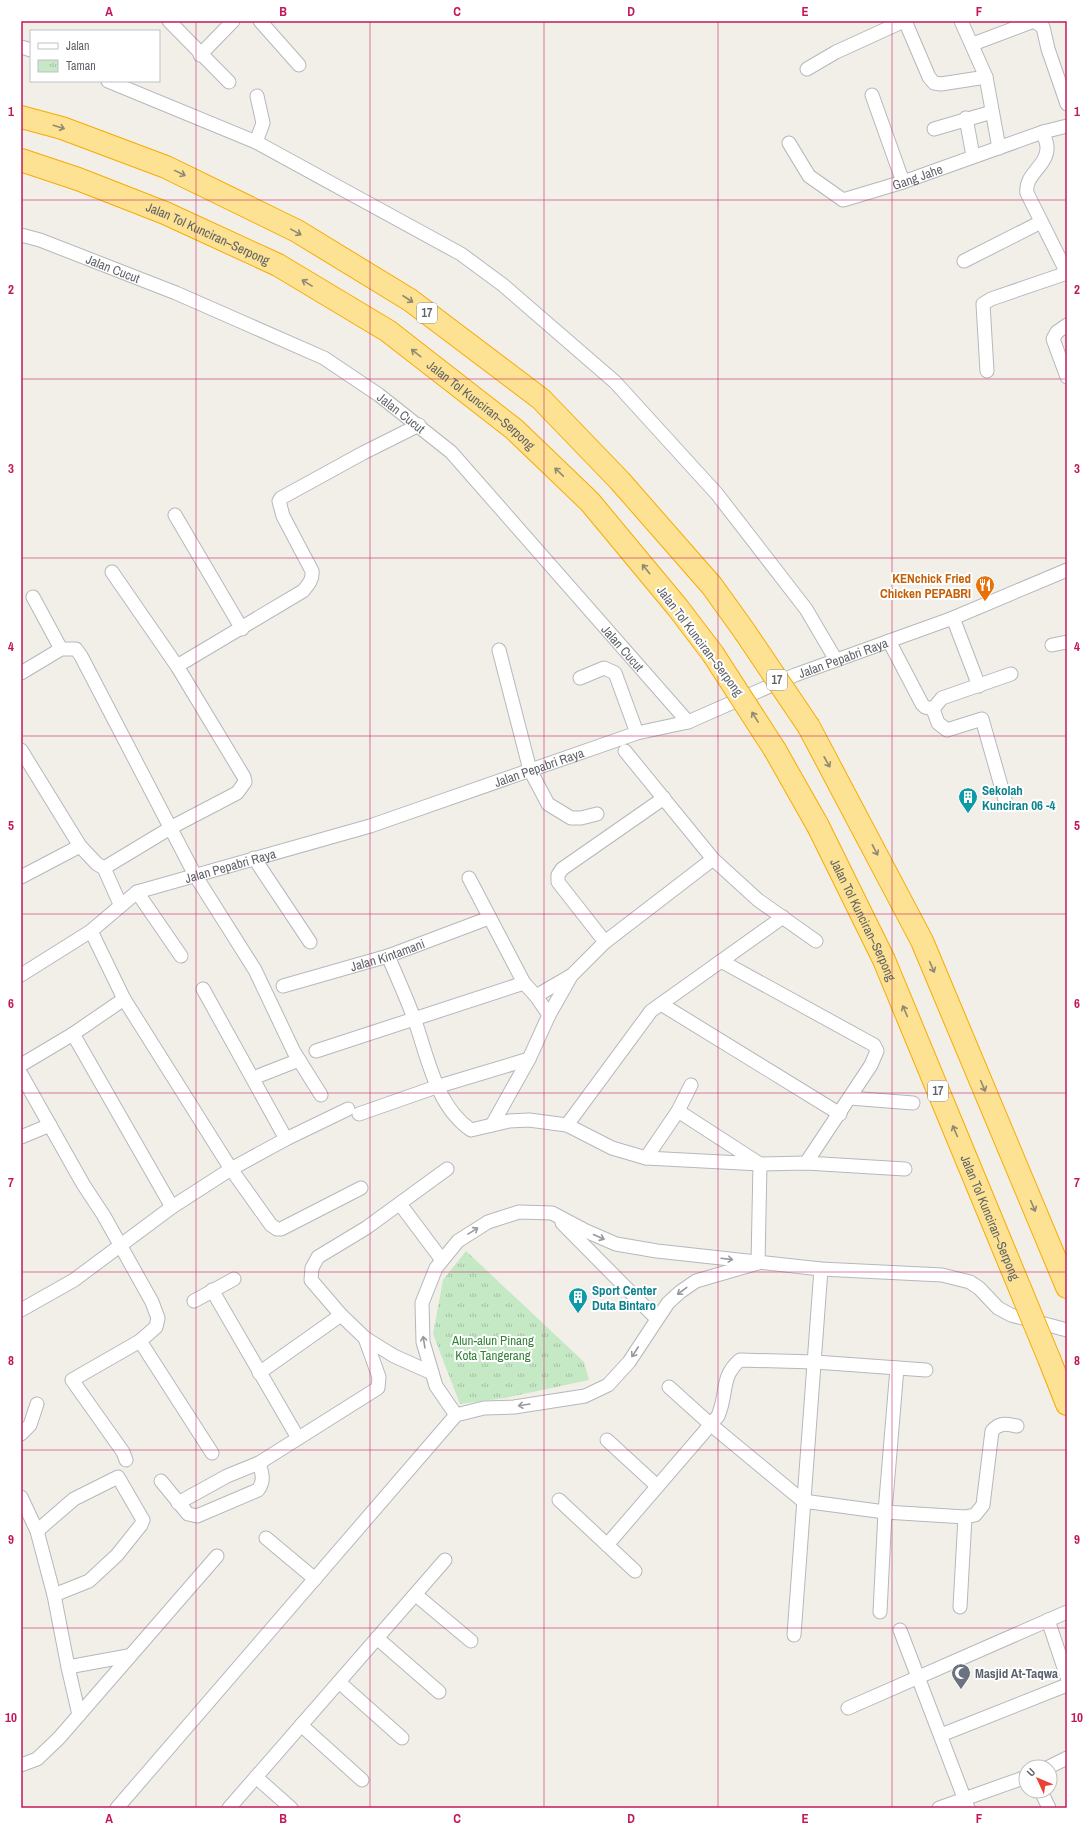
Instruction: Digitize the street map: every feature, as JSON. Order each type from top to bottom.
[{"type":"highway","name":"17","points":[[21,117],[62,128],[166,167],[296,231],[410,300],[541,399],[620,481],[712,586],[809,727],[922,941],[1067,1287]]},
{"type":"highway","name":"Jalan Tol Kunciran–Serpong","points":[[21,160],[78,179],[165,213],[278,265],[388,331],[514,429],[590,502],[678,608],[713,654],[776,750],[818,826],[884,960],[1067,1404]]},
{"type":"street","points":[[168,21],[228,82]]},
{"type":"street","points":[[200,55],[233,21]]},
{"type":"street","points":[[260,21],[299,65]]},
{"type":"street","points":[[807,69],[880,26],[905,21],[929,77],[934,83],[941,84],[986,77]]},
{"type":"street","points":[[961,21],[973,44],[986,77],[1000,148]]},
{"type":"street","points":[[973,44],[1034,21],[1043,27],[1048,49],[1067,104]]},
{"type":"street","points":[[110,82],[256,142],[461,254],[503,285],[615,382],[717,494],[806,609],[836,660]]},
{"type":"street","points":[[872,95],[903,182]]},
{"type":"street","points":[[256,142],[263,123],[257,96]]},
{"type":"street","points":[[934,129],[966,118],[992,112]]},
{"type":"street","points":[[966,118],[973,156]]},
{"type":"street","name":"Gang Jahe","points":[[789,143],[809,176],[843,200],[903,182],[1043,132],[1067,126]]},
{"type":"street","points":[[987,371],[983,304],[991,299],[1067,273],[1027,193],[1026,186],[1028,180],[1045,158],[1047,148],[1043,132]]},
{"type":"street","points":[[964,260],[1041,222]]},
{"type":"street","name":"Jalan Cucut","points":[[21,235],[40,240],[176,293],[324,358],[379,395],[419,425],[451,452],[688,722]]},
{"type":"street","points":[[1067,326],[1057,332],[1053,339],[1067,378]]},
{"type":"street","points":[[177,666],[242,629],[303,591],[313,577],[312,571],[283,516],[279,501],[281,498],[363,453],[419,425]]},
{"type":"street","points":[[175,515],[242,629]]},
{"type":"street","name":"Jalan Pepabri Raya","points":[[21,975],[91,931],[120,904],[137,892],[370,826],[637,733],[688,722],[795,675],[953,618],[1067,570]]},
{"type":"street","points":[[104,868],[172,827],[237,793],[244,782],[244,777],[177,666],[112,572]]},
{"type":"street","points":[[33,597],[61,649]]},
{"type":"street","points":[[953,618],[979,686]]},
{"type":"street","points":[[889,641],[922,704],[925,707],[933,709]]},
{"type":"street","points":[[1052,645],[1067,642]]},
{"type":"street","points":[[21,673],[61,649],[76,649],[81,656],[172,827],[195,875],[255,970],[299,1060],[321,1095]]},
{"type":"street","points":[[499,650],[530,770],[548,804],[562,814],[571,818],[581,818],[597,814]]},
{"type":"street","points":[[580,678],[604,668],[615,673],[637,733]]},
{"type":"street","points":[[933,709],[942,698],[1011,674]]},
{"type":"street","points":[[933,709],[938,723],[948,730],[982,719],[1006,803]]},
{"type":"street","points":[[21,750],[80,846],[97,864],[104,868],[120,904]]},
{"type":"street","points":[[625,751],[713,859],[748,892],[816,941]]},
{"type":"street","points":[[605,942],[558,882],[558,875],[562,869],[664,798]]},
{"type":"street","points":[[21,877],[80,846]]},
{"type":"street","points":[[254,858],[310,942]]},
{"type":"street","points":[[536,996],[572,975],[605,942],[713,859]]},
{"type":"street","points":[[469,878],[524,983],[536,996],[549,1015]]},
{"type":"street","points":[[137,892],[181,956]]},
{"type":"street","points":[[567,1125],[644,1019],[661,1004],[783,917]]},
{"type":"street","name":"Jalan Kintamani","points":[[284,986],[388,956],[489,918]]},
{"type":"street","points":[[91,931],[124,999],[231,1169],[271,1225],[281,1229],[361,1188]]},
{"type":"street","points":[[388,956],[414,1020],[436,1087],[462,1124],[471,1130],[509,1121],[529,1120],[567,1125],[612,1148],[646,1158],[760,1164],[806,1163],[906,1169]]},
{"type":"street","points":[[721,961],[874,1045],[878,1051],[840,1114],[806,1163]]},
{"type":"street","points":[[492,1125],[529,1059],[549,1015],[572,975]]},
{"type":"street","points":[[316,1051],[524,983]]},
{"type":"street","points":[[204,989],[286,1138]]},
{"type":"street","points":[[21,1065],[73,1034],[124,999]]},
{"type":"street","points":[[661,1004],[840,1114]]},
{"type":"street","points":[[73,1034],[172,1207]]},
{"type":"street","points":[[21,1310],[74,1280],[172,1207],[231,1169],[286,1138],[353,1112],[529,1059]]},
{"type":"street","points":[[253,1078],[299,1060]]},
{"type":"street","points":[[21,1074],[83,1184],[104,1216],[152,1302],[158,1318],[156,1327],[140,1341],[72,1380],[123,1452],[126,1460]]},
{"type":"street","points":[[646,1158],[678,1111],[691,1086]]},
{"type":"street","points":[[850,1098],[913,1103]]},
{"type":"street","points":[[678,1111],[760,1164]]},
{"type":"street","points":[[21,1137],[50,1125]]},
{"type":"street","points":[[758,1263],[760,1164]]},
{"type":"street","points":[[432,1373],[394,1356],[365,1338],[341,1315],[311,1280],[312,1268],[318,1258],[366,1228],[447,1169]]},
{"type":"street","points":[[400,1204],[442,1260]]},
{"type":"street","points":[[456,1415],[436,1386],[432,1373],[423,1342],[422,1303],[436,1268],[458,1241],[488,1222],[519,1212],[552,1213],[586,1231],[616,1244],[758,1263],[942,1275],[958,1278],[970,1282],[979,1288],[998,1308],[1011,1315],[1067,1330]]},
{"type":"street","points":[[552,1213],[656,1319]]},
{"type":"street","points":[[117,1808],[456,1415],[484,1408],[514,1407],[585,1396],[608,1385],[629,1362],[668,1303],[680,1292],[696,1281],[758,1263]]},
{"type":"street","points":[[794,1635],[821,1268]]},
{"type":"street","points":[[194,1301],[234,1279]]},
{"type":"street","points":[[212,1290],[298,1438]]},
{"type":"street","points":[[259,1373],[341,1315]]},
{"type":"street","points":[[178,1503],[227,1476],[259,1463],[378,1388],[379,1377],[365,1338]]},
{"type":"street","points":[[140,1341],[212,1453]]},
{"type":"street","points":[[607,1545],[718,1416],[722,1407],[728,1372],[740,1360],[815,1362],[926,1370]]},
{"type":"street","points":[[880,1612],[885,1512],[897,1368]]},
{"type":"street","points":[[669,1386],[710,1424],[803,1501],[885,1512],[965,1517],[975,1515],[983,1505],[992,1431],[999,1424],[1004,1423],[1017,1426]]},
{"type":"street","points":[[21,1434],[30,1425],[37,1404]]},
{"type":"street","points":[[607,1440],[657,1486]]},
{"type":"street","points":[[161,1481],[188,1514],[197,1516],[258,1490],[262,1485],[263,1478],[259,1463]]},
{"type":"street","points":[[37,1531],[74,1500],[118,1477],[143,1520],[117,1554],[89,1581],[54,1596]]},
{"type":"street","points":[[21,1497],[37,1531],[54,1596],[79,1715]]},
{"type":"street","points":[[559,1500],[635,1571]]},
{"type":"street","points":[[960,1607],[965,1517]]},
{"type":"street","points":[[266,1538],[315,1579]]},
{"type":"street","points":[[21,1765],[37,1759],[79,1715],[128,1656],[216,1556]]},
{"type":"street","points":[[229,1808],[446,1560]]},
{"type":"street","points":[[416,1595],[471,1641]]},
{"type":"street","points":[[848,1708],[918,1676],[1067,1612]]},
{"type":"street","points":[[1048,1620],[1067,1677]]},
{"type":"street","points":[[900,1630],[966,1804]]},
{"type":"street","points":[[377,1638],[439,1692]]},
{"type":"street","points":[[68,1667],[128,1656]]},
{"type":"street","points":[[339,1682],[402,1738]]},
{"type":"street","points":[[941,1735],[1067,1685]]},
{"type":"street","points":[[301,1725],[362,1780]]},
{"type":"street","points":[[1058,1762],[1067,1758]]},
{"type":"street","points":[[256,1777],[291,1808]]},
{"type":"street","points":[[939,1808],[966,1804],[1018,1781]]},
{"type":"green space","name":"Alun-alun Pinang Kota Tangerang","points":[[466,1251],[584,1362],[589,1380],[505,1398],[460,1404],[433,1334],[443,1280]]},
{"type":"place","name":"KENchick Fried Chicken PEPABRI","points":[[985,602]]},
{"type":"place","name":"Sekolah Kunciran 06 -4","points":[[968,814]]},
{"type":"place","name":"Sport Center Duta Bintaro","points":[[578,1314]]},
{"type":"place","name":"Masjid At-Taqwa","points":[[961,1690]]}]
